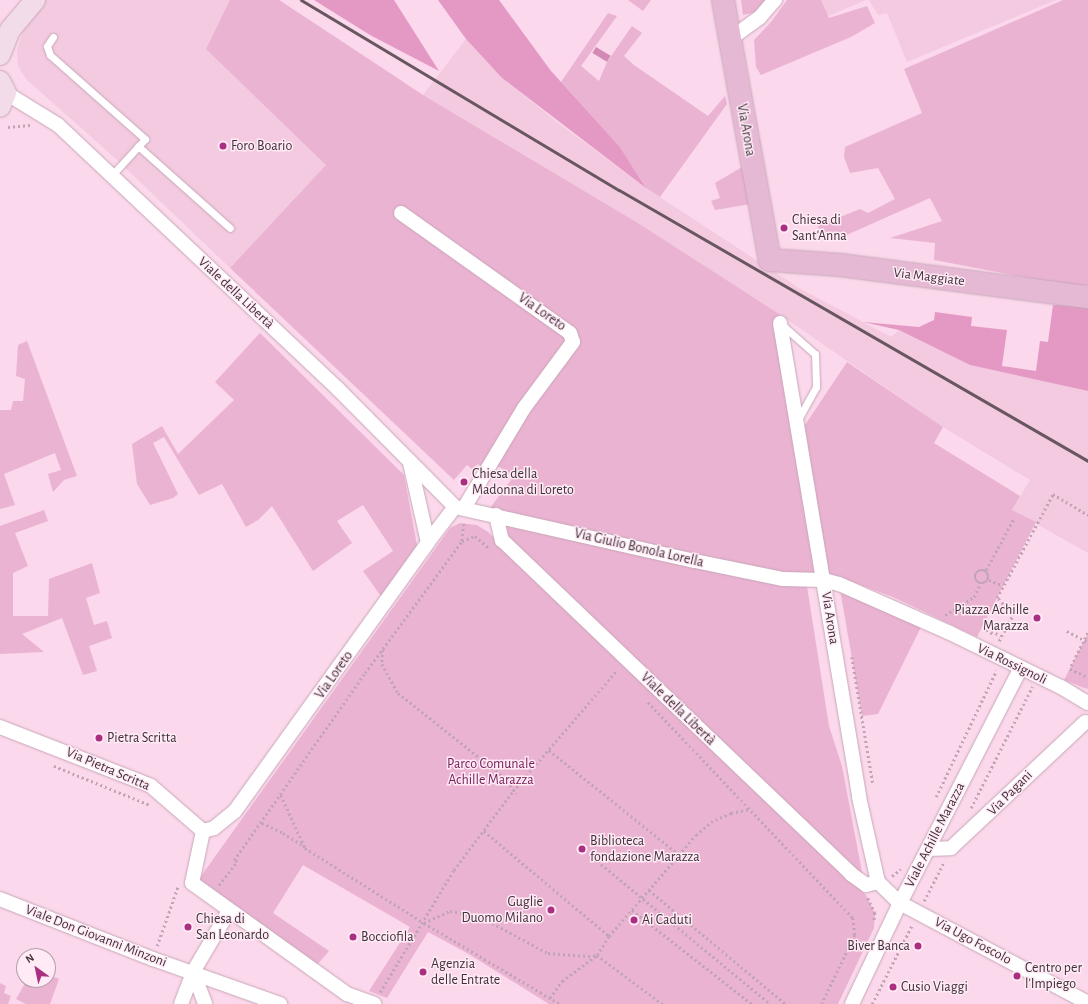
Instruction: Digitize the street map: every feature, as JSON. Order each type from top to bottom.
[{"type":"main road","points":[[0,55],[10,30],[35,0]]},
{"type":"main road","name":"Via Arona","points":[[723,0],[770,260]]},
{"type":"main road","name":"Via Maggiate","points":[[770,260],[840,265],[1088,297]]},
{"type":"street","points":[[730,39],[760,17],[775,0]]},
{"type":"street","name":"Viale della Libertà","points":[[2,94],[58,125],[338,389],[410,462],[460,508]]},
{"type":"street","name":"Via Loreto","points":[[203,832],[214,828],[235,811],[428,542],[460,508],[524,408],[573,342],[570,333],[401,213]]},
{"type":"street","name":"Via Arona","points":[[780,323],[859,797],[880,885]]},
{"type":"street","points":[[410,462],[428,542]]},
{"type":"street","name":"Via Giulio Bonola Lorella","points":[[460,508],[479,511],[703,563],[783,579],[824,580]]},
{"type":"street","name":"Viale della Libertà","points":[[496,515],[502,540],[851,874],[866,885],[880,885]]},
{"type":"street","name":"Via Rossignoli","points":[[824,580],[839,584],[938,628],[1021,668],[1088,703]]},
{"type":"street","name":"Viale Achille Marazza","points":[[852,1004],[900,903],[1021,668]]},
{"type":"street","name":"Via Pagani","points":[[928,849],[951,848],[1087,721]]},
{"type":"street","name":"Via Pietra Scritta","points":[[0,727],[151,786],[203,832]]},
{"type":"street","points":[[203,832],[192,883],[229,911],[347,994],[376,999]]},
{"type":"street","points":[[880,885],[900,903]]},
{"type":"street","name":"Viale Don Giovanni Minzoni","points":[[0,899],[153,959],[280,1004]]},
{"type":"street","name":"Via Ugo Foscolo","points":[[900,903],[1088,1003]]},
{"type":"street","points":[[181,1004],[193,972],[229,911]]},
{"type":"street","points":[[193,972],[205,1004]]},
{"type":"lane","points":[[53,37],[47,46],[50,55],[145,139],[111,176]]},
{"type":"lane","points":[[138,146],[230,228]]},
{"type":"lane","points":[[780,323],[816,354],[816,387],[797,422]]},
{"type":"path","points":[[8,127],[33,126]]},
{"type":"path","points":[[999,641],[1013,615],[997,598],[1053,494],[1088,515]]},
{"type":"path","points":[[215,891],[237,862],[234,860],[262,823],[383,650],[462,541],[464,524],[467,519],[476,520],[479,511]]},
{"type":"path","points":[[986,570],[1014,518]]},
{"type":"path","points":[[462,541],[475,536],[491,550]]},
{"type":"path","points":[[980,584],[976,580],[976,574],[981,569],[986,570]]},
{"type":"path","points":[[986,570],[989,574],[989,580]]},
{"type":"path","points":[[938,628],[942,617],[974,597],[980,584],[989,580],[1003,586]]},
{"type":"path","points":[[992,634],[986,630],[987,628],[1001,636]]},
{"type":"path","points":[[1067,631],[1088,642]]},
{"type":"path","points":[[1088,633],[1070,669],[1088,677]]},
{"type":"path","points":[[383,650],[382,664],[398,693],[504,776],[513,791],[517,794]]},
{"type":"path","points":[[612,664],[622,675]]},
{"type":"path","points":[[932,805],[999,664]]},
{"type":"path","points":[[376,999],[424,923],[437,895],[513,791],[617,670]]},
{"type":"path","points":[[644,698],[844,907],[855,923],[855,935],[822,1004]]},
{"type":"path","points":[[548,750],[679,855]]},
{"type":"path","points":[[54,766],[153,806]]},
{"type":"path","points":[[281,795],[305,848]]},
{"type":"path","points":[[550,998],[562,981],[597,954],[609,936],[696,835],[711,822],[731,813],[750,809]]},
{"type":"path","points":[[262,823],[283,833],[424,923],[560,1004]]},
{"type":"path","points":[[484,831],[609,936]]},
{"type":"path","points":[[601,864],[770,1004]]},
{"type":"path","points":[[880,885],[902,868]]},
{"type":"path","points":[[153,959],[178,884]]},
{"type":"path","points":[[649,890],[786,1004]]},
{"type":"path","points":[[632,910],[752,1004]]},
{"type":"path","points":[[424,923],[450,911],[479,916],[548,953],[588,956],[597,954],[663,1004]]},
{"type":"shaded area","name":"Foro Boario","points":[[33,0],[279,0],[404,82],[230,268],[117,160],[26,79],[18,66],[17,50]]},
{"type":"shaded area","points":[[314,0],[394,0],[439,71],[370,35]]},
{"type":"shaded area","points":[[438,0],[499,0],[551,71],[620,147],[646,188],[502,78],[466,39]]},
{"type":"shaded area","points":[[818,0],[866,0],[826,17]]},
{"type":"shaded area","points":[[869,0],[1056,0],[907,62],[887,13],[878,15]]},
{"type":"shaded area","points":[[466,39],[502,78],[557,122],[652,192],[799,288],[891,337],[899,330],[970,365],[1088,391],[1088,553],[1012,510],[1030,480],[943,427],[798,327],[638,223],[423,95]]},
{"type":"shaded area","points":[[596,47],[611,56],[607,62],[592,53]]},
{"type":"shaded area","points":[[1053,305],[1088,306],[1088,391],[970,365],[899,330],[863,322],[919,327],[934,320],[935,312],[972,317],[971,326],[1007,330],[1002,366],[1036,371],[1040,341],[1048,342]]},
{"type":"green space","points":[[230,0],[279,0],[423,95],[638,223],[779,314],[799,434],[847,362],[943,427],[934,443],[1020,496],[1012,510],[1036,522],[977,637],[893,597],[823,571],[806,580],[829,726],[842,766],[864,883],[502,540],[490,508],[514,476],[496,465],[487,471],[478,464],[472,469],[467,465],[454,480],[230,268],[326,165],[206,49]]},
{"type":"green space","points":[[628,0],[651,0],[643,11]]},
{"type":"green space","points":[[741,0],[766,0],[756,12],[743,15]]},
{"type":"green space","points":[[787,0],[821,0],[829,18],[867,6],[875,23],[851,37],[761,75],[756,67],[754,40],[771,22]]},
{"type":"green space","points":[[1063,0],[1088,0],[1088,285],[1071,286],[934,260],[935,243],[890,238],[942,221],[930,198],[842,237],[820,235],[818,226],[860,209],[868,213],[895,199],[878,168],[850,173],[844,157],[845,147],[922,113],[904,69]]},
{"type":"green space","points":[[608,13],[617,16],[581,66],[599,81],[607,62],[632,26],[642,33],[624,56],[634,65],[708,116],[725,96],[727,104],[660,197],[646,188],[620,147],[561,82]]},
{"type":"green space","points":[[742,167],[751,204],[715,210],[711,201],[720,198],[715,183]]},
{"type":"green space","points":[[260,333],[404,475],[419,556],[385,602],[363,571],[393,551],[363,505],[337,521],[352,543],[313,571],[272,506],[258,520],[246,527],[222,484],[199,495],[164,437],[153,443],[178,494],[173,498],[150,505],[137,484],[132,444],[162,426],[178,454],[234,400],[215,382]]},
{"type":"green space","points":[[27,341],[77,476],[64,480],[53,492],[48,474],[61,470],[55,453],[4,474],[15,505],[0,509],[0,410],[11,410],[13,401],[23,401],[25,379],[16,376],[18,345]]},
{"type":"green space","points":[[44,510],[48,521],[15,533],[28,566],[13,573],[13,616],[48,616],[49,579],[92,563],[100,593],[86,598],[94,625],[107,621],[112,638],[89,646],[97,671],[83,675],[62,618],[22,634],[44,652],[0,654],[0,526]]},
{"type":"green space","name":"Parco Comunale Achille Marazza","points":[[460,523],[477,525],[488,532],[866,895],[875,913],[874,928],[838,1004],[549,1004],[467,953],[428,932],[387,998],[369,991],[410,927],[303,865],[273,913],[329,951],[317,965],[199,879],[450,528]]},
{"type":"green space","points":[[839,584],[924,621],[878,714],[862,716]]},
{"type":"green space","points":[[1088,633],[1088,688],[1087,689],[1064,680]]},
{"type":"green space","points":[[56,978],[59,979],[56,987]]},
{"type":"green space","points":[[0,983],[6,986],[4,993],[11,996],[8,1004],[0,1004]]},
{"type":"green space","points":[[22,988],[56,988],[50,1004],[26,1004],[16,999]]},
{"type":"railway","points":[[301,0],[619,190],[1088,461]]},
{"type":"place","name":"Foro Boario","points":[[223,146]]},
{"type":"place","name":"Chiesa di Sant'Anna","points":[[784,228]]},
{"type":"place","name":"Chiesa della Madonna di Loreto","points":[[464,482]]},
{"type":"place","name":"Piazza Achille Marazza","points":[[1037,618]]},
{"type":"place","name":"Pietra Scritta","points":[[99,738]]},
{"type":"place","name":"Biblioteca fondazione Marazza","points":[[582,849]]},
{"type":"place","name":"Guglie Duomo Milano","points":[[551,910]]},
{"type":"place","name":"Ai Caduti","points":[[634,920]]},
{"type":"place","name":"Chiesa di San Leonardo","points":[[188,927]]},
{"type":"place","name":"Bocciofila","points":[[353,937]]},
{"type":"place","name":"Biver Banca","points":[[918,946]]},
{"type":"place","name":"Agenzia delle Entrate","points":[[423,972]]},
{"type":"place","name":"Centro per l'Impiego","points":[[1017,976]]},
{"type":"place","name":"Cusio Viaggi","points":[[893,987]]}]
